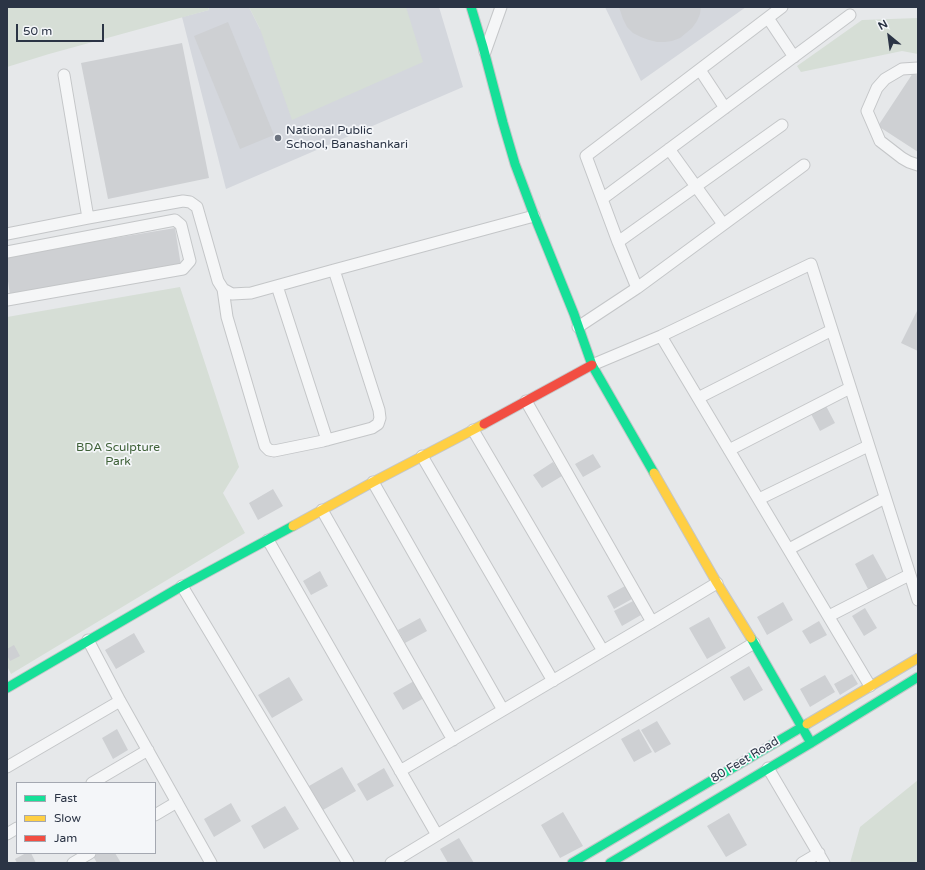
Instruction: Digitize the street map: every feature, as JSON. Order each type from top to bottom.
[{"type":"street","points":[[471,7],[515,164],[534,216],[580,330],[592,365],[811,743]]},
{"type":"street","points":[[484,53],[501,7]]},
{"type":"street","points":[[637,288],[586,156],[782,7]]},
{"type":"street","points":[[602,199],[850,15]]},
{"type":"street","points":[[768,18],[794,57]]},
{"type":"street","points":[[918,68],[902,69],[885,79],[876,88],[867,111],[880,141],[902,158],[918,165]]},
{"type":"street","points":[[700,70],[725,108]]},
{"type":"street","points":[[64,75],[88,218]]},
{"type":"street","points":[[618,242],[782,125]]},
{"type":"street","points":[[669,149],[723,224]]},
{"type":"street","points":[[580,330],[804,165]]},
{"type":"street","points":[[7,234],[183,200],[190,202],[197,207],[218,281],[223,289],[227,317],[265,446],[269,450],[274,451],[327,440],[372,428],[378,424],[380,418],[379,410],[334,270]]},
{"type":"street","points":[[223,289],[232,294],[251,293],[534,216]]},
{"type":"street","points":[[7,252],[175,220],[181,225],[190,261],[183,269],[7,300]]},
{"type":"street","points":[[50,226],[53,244]]},
{"type":"street","points":[[7,688],[182,586],[592,365],[661,336],[810,264],[918,600]]},
{"type":"street","points":[[277,286],[327,440]]},
{"type":"street","points":[[698,398],[832,330]]},
{"type":"street","points":[[661,336],[870,686]]},
{"type":"street","points":[[729,450],[850,388]]},
{"type":"street","points":[[526,401],[652,622]]},
{"type":"street","points":[[473,430],[603,651]]},
{"type":"street","points":[[759,499],[868,446]]},
{"type":"street","points":[[422,456],[553,681]]},
{"type":"street","points":[[373,482],[503,710]]},
{"type":"street","points":[[789,549],[885,498]]},
{"type":"street","points":[[322,510],[453,740]]},
{"type":"street","points":[[268,540],[437,835]]},
{"type":"street","points":[[829,616],[909,575]]},
{"type":"street","points":[[400,771],[717,583]]},
{"type":"street","points":[[182,586],[348,863]]},
{"type":"street","points":[[88,640],[120,701],[211,863]]},
{"type":"street","points":[[391,863],[754,643]]},
{"type":"street","name":"80 Feet Road","points":[[572,863],[918,658]]},
{"type":"street","name":"80 Feet Road","points":[[610,863],[918,677]]},
{"type":"street","points":[[7,767],[120,701]]},
{"type":"street","points":[[94,782],[148,750]]},
{"type":"street","points":[[768,768],[824,863]]},
{"type":"street","points":[[156,814],[177,802]]},
{"type":"street","points":[[7,834],[16,829]]},
{"type":"street","points":[[802,863],[819,853]]},
{"type":"street","points":[[73,863],[88,854]]},
{"type":"shaded area","name":"National Public School, Banashankari","points":[[208,7],[249,7],[260,29],[348,7],[439,7],[463,87],[226,189],[182,17],[209,10]]},
{"type":"shaded area","points":[[605,7],[746,7],[641,81]]},
{"type":"green space","points":[[7,7],[208,7],[209,10],[7,67]]},
{"type":"green space","points":[[249,7],[406,7],[423,62],[292,120],[260,29]]},
{"type":"green space","points":[[918,18],[918,54],[902,51],[801,72],[797,66],[862,20]]},
{"type":"green space","name":"BDA Sculpture Park","points":[[180,287],[239,467],[223,493],[245,533],[11,674],[7,666],[7,317]]},
{"type":"green space","points":[[918,780],[918,863],[850,863],[860,827]]},
{"type":"building","points":[[619,7],[701,7],[697,21],[692,28],[680,38],[672,41],[657,42],[633,33],[627,27]]},
{"type":"building","points":[[228,22],[274,135],[240,149],[194,36]]},
{"type":"building","points":[[182,43],[209,178],[108,199],[81,63]]},
{"type":"building","points":[[913,73],[918,76],[918,152],[878,126]]},
{"type":"building","points":[[175,228],[181,266],[10,295],[7,274],[7,256]]},
{"type":"building","points":[[918,309],[918,351],[901,343]]},
{"type":"building","points":[[825,404],[835,423],[820,431],[810,412]]},
{"type":"building","points":[[593,454],[601,467],[583,477],[575,464]]},
{"type":"building","points":[[553,462],[562,476],[542,488],[533,475]]},
{"type":"building","points":[[273,489],[283,506],[258,520],[249,503]]},
{"type":"building","points":[[873,554],[888,581],[869,591],[855,564]]},
{"type":"building","points":[[320,571],[328,586],[311,595],[303,581]]},
{"type":"building","points":[[625,586],[632,599],[614,609],[607,596]]},
{"type":"building","points":[[633,601],[641,615],[622,626],[614,611]]},
{"type":"building","points":[[783,602],[793,620],[767,635],[757,617]]},
{"type":"building","points":[[865,608],[877,628],[864,636],[852,616]]},
{"type":"building","points":[[709,617],[726,648],[707,659],[689,628]]},
{"type":"building","points":[[420,618],[427,631],[405,643],[398,630]]},
{"type":"building","points":[[819,621],[827,635],[810,644],[802,631]]},
{"type":"building","points":[[134,633],[145,652],[116,669],[105,650]]},
{"type":"building","points":[[14,645],[20,656],[10,661],[7,655],[7,649]]},
{"type":"building","points":[[749,666],[763,690],[744,701],[730,677]]},
{"type":"building","points":[[852,674],[858,684],[840,695],[834,684]]},
{"type":"building","points":[[825,675],[835,692],[810,707],[800,689]]},
{"type":"building","points":[[289,677],[303,700],[272,718],[258,695]]},
{"type":"building","points":[[414,681],[424,698],[403,710],[393,693]]},
{"type":"building","points":[[657,721],[671,744],[655,753],[641,730]]},
{"type":"building","points":[[117,729],[128,750],[113,759],[102,738]]},
{"type":"building","points":[[639,729],[652,752],[634,762],[621,739]]},
{"type":"building","points":[[342,767],[356,791],[323,810],[309,786]]},
{"type":"building","points":[[384,768],[394,786],[367,801],[357,784]]},
{"type":"building","points":[[231,803],[241,821],[214,837],[204,819]]},
{"type":"building","points":[[285,806],[299,829],[264,849],[251,826]]},
{"type":"building","points":[[563,812],[583,846],[560,858],[541,825]]},
{"type":"building","points":[[729,813],[747,845],[726,857],[707,826]]},
{"type":"building","points":[[459,838],[474,863],[448,863],[440,849]]},
{"type":"building","points":[[24,854],[32,854],[36,863],[17,863],[15,859]]},
{"type":"building","points":[[97,854],[116,854],[121,863],[97,863],[93,856]]},
{"type":"traffic: fast","points":[[471,7],[515,164],[574,314],[592,365],[654,473]]},
{"type":"traffic: fast","points":[[7,688],[182,586],[293,526]]},
{"type":"traffic: fast","points":[[751,638],[811,743]]},
{"type":"traffic: fast","points":[[610,863],[918,677]]},
{"type":"traffic: fast","points":[[572,863],[807,724]]},
{"type":"traffic: slow","points":[[293,526],[484,424]]},
{"type":"traffic: slow","points":[[654,473],[717,583],[751,638]]},
{"type":"traffic: slow","points":[[807,724],[918,658]]},
{"type":"traffic: jam","points":[[484,424],[592,365]]},
{"type":"place","name":"National Public School, Banashankari","points":[[278,138]]}]
